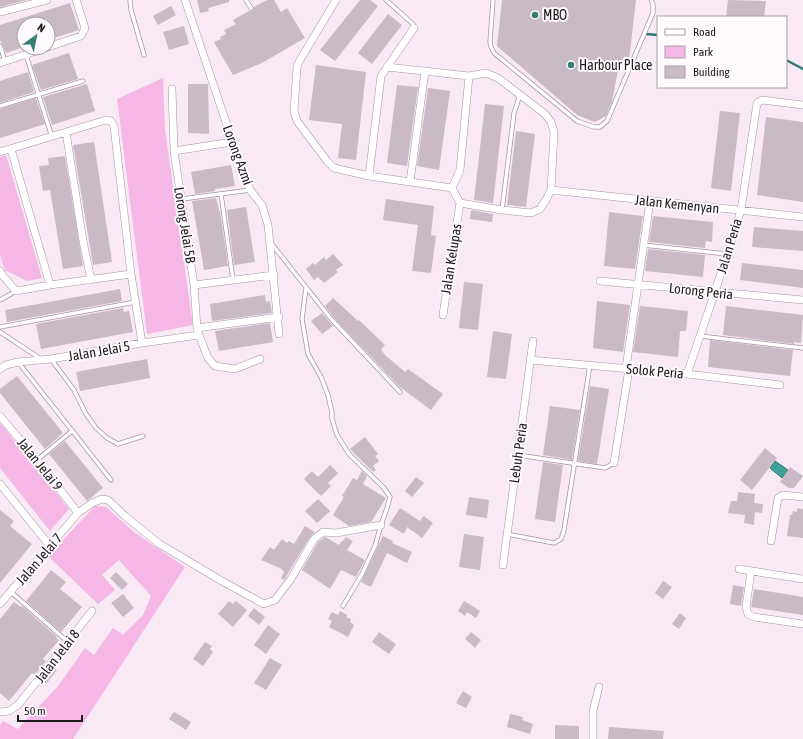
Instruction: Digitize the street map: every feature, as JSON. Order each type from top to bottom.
[{"type":"street","points":[[0,12],[26,3],[47,0]]},
{"type":"street","points":[[56,44],[81,36],[84,32],[85,28],[76,0]]},
{"type":"street","name":"Lorong Azmi","points":[[185,0],[232,142],[250,190],[262,205],[268,225],[279,334]]},
{"type":"street","points":[[336,0],[297,67],[294,111],[297,121],[334,168],[369,176],[452,188]]},
{"type":"street","points":[[369,176],[381,76],[414,28]]},
{"type":"street","points":[[2,62],[23,56]]},
{"type":"street","points":[[387,67],[469,76],[486,73],[498,78],[545,114],[551,122],[554,132],[551,190],[540,209],[531,213],[460,203],[452,188]]},
{"type":"street","points":[[410,182],[425,71]]},
{"type":"street","points":[[452,188],[460,170],[469,76]]},
{"type":"street","name":"Lorong Jelai 5B","points":[[172,89],[174,151],[194,285],[198,331],[208,358],[215,366],[235,369],[260,359]]},
{"type":"street","name":"Jalan Peria","points":[[687,374],[741,210],[757,103],[762,100],[803,105]]},
{"type":"street","points":[[0,152],[106,120],[111,121],[114,126],[131,274],[142,343]]},
{"type":"street","points":[[66,132],[91,280]]},
{"type":"street","points":[[174,151],[232,142]]},
{"type":"street","points":[[11,149],[50,285]]},
{"type":"street","name":"Jalan Kemenyan","points":[[551,190],[803,217]]},
{"type":"street","points":[[614,463],[650,201]]},
{"type":"street","name":"Jalan Kelupas","points":[[443,315],[460,203]]},
{"type":"street","points":[[0,271],[16,291],[131,274]]},
{"type":"street","points":[[194,285],[274,275]]},
{"type":"street","name":"Lorong Peria","points":[[600,281],[803,300]]},
{"type":"street","name":"Jalan Jelai 5","points":[[0,369],[6,365],[18,362],[51,359],[278,317]]},
{"type":"street","name":"Lebuh Peria","points":[[503,565],[533,341]]},
{"type":"street","name":"Solok Peria","points":[[530,360],[687,374],[780,385]]},
{"type":"street","name":"Jalan Jelai 9","points":[[0,416],[37,460],[78,513]]},
{"type":"street","points":[[0,484],[50,546]]},
{"type":"street","points":[[771,541],[778,498],[783,495],[803,497]]},
{"type":"street","name":"Jalan Jelai 7","points":[[0,604],[78,513],[92,502],[102,499],[108,500],[158,543],[264,604],[275,600],[291,579],[314,539],[323,532],[336,533],[380,525]]},
{"type":"street","points":[[739,569],[803,579]]},
{"type":"street","points":[[750,571],[746,607],[748,614],[754,617],[803,624]]},
{"type":"street","name":"Jalan Jelai 8","points":[[0,712],[9,711],[18,705],[92,611]]},
{"type":"street","points":[[592,739],[594,711],[600,687]]},
{"type":"lane","points":[[130,0],[131,10],[144,55]]},
{"type":"lane","points":[[246,0],[251,8]]},
{"type":"lane","points":[[386,0],[412,24],[414,28]]},
{"type":"lane","points":[[493,0],[490,42],[494,53],[577,121],[594,127],[600,127],[607,121],[653,13],[653,4],[651,0]]},
{"type":"lane","points":[[0,46],[2,62]]},
{"type":"lane","points":[[26,56],[52,137]]},
{"type":"lane","points":[[0,106],[84,81]]},
{"type":"lane","points":[[502,210],[514,112],[520,95]]},
{"type":"lane","points":[[181,200],[250,190]]},
{"type":"lane","points":[[221,194],[233,280]]},
{"type":"lane","points":[[270,241],[332,320],[400,392]]},
{"type":"lane","points":[[643,245],[727,254]]},
{"type":"lane","points":[[306,288],[302,319],[308,354],[321,377],[328,395],[332,419],[337,435],[349,454],[384,488],[390,497],[380,525],[376,546],[362,574],[343,606]]},
{"type":"lane","points":[[0,300],[16,291]]},
{"type":"lane","points":[[0,327],[135,302]]},
{"type":"lane","points":[[0,332],[42,360]]},
{"type":"lane","points":[[700,336],[803,348]]},
{"type":"lane","points":[[51,359],[74,390],[86,414],[96,428],[107,438],[118,444],[143,436]]},
{"type":"lane","points":[[18,362],[111,480]]},
{"type":"lane","points":[[507,534],[554,543],[561,539],[564,530],[590,365]]},
{"type":"lane","points":[[37,460],[72,431]]},
{"type":"lane","points":[[518,455],[605,468],[614,463]]},
{"type":"lane","points":[[11,592],[68,642]]},
{"type":"green space","points":[[163,78],[165,130],[193,325],[147,334],[117,99]]},
{"type":"green space","points":[[6,155],[42,278],[27,281],[5,270],[0,255],[0,157]]},
{"type":"green space","points":[[0,423],[69,509],[50,531],[0,468]]},
{"type":"green space","points":[[95,506],[106,507],[134,532],[185,567],[73,739],[0,739],[0,725],[3,721],[18,729],[58,686],[85,648],[94,655],[113,628],[123,635],[143,615],[151,596],[119,560],[102,575],[115,590],[98,604],[48,556]]},
{"type":"shaded area","points":[[775,461],[788,470],[782,478],[770,468]]},
{"type":"building","points":[[0,0],[27,0],[0,7]]},
{"type":"building","points":[[197,0],[229,0],[229,2],[208,8],[209,11],[200,13]]},
{"type":"building","points":[[267,0],[274,0],[281,12],[287,8],[305,38],[262,63],[233,75],[214,42],[221,39],[220,37],[226,34],[224,30],[236,24],[233,20],[249,11],[252,11],[254,7]]},
{"type":"building","points":[[360,0],[370,0],[378,6],[335,61],[320,50]]},
{"type":"building","name":"Harbour Place","points":[[502,0],[636,0],[629,60],[618,70],[612,102],[606,116],[595,122],[577,115],[497,46]]},
{"type":"building","points":[[728,0],[766,1],[764,16],[726,16]]},
{"type":"building","points":[[70,3],[79,30],[56,37],[56,16],[29,16]]},
{"type":"building","points":[[171,6],[176,15],[158,25],[153,16]]},
{"type":"building","points":[[388,14],[402,25],[372,64],[358,53]]},
{"type":"building","points":[[16,20],[16,50],[6,53],[0,40],[0,25]]},
{"type":"building","points":[[184,26],[189,44],[169,50],[163,32]]},
{"type":"building","points":[[69,53],[78,79],[41,90],[32,65]]},
{"type":"building","points":[[316,65],[366,72],[356,160],[338,158],[342,124],[309,120]]},
{"type":"building","points":[[28,72],[34,92],[0,103],[0,81]]},
{"type":"building","points":[[87,84],[95,111],[52,125],[43,97]]},
{"type":"building","points":[[188,84],[208,84],[209,134],[188,133]]},
{"type":"building","points":[[397,85],[418,87],[407,166],[387,163]]},
{"type":"building","points":[[428,88],[450,91],[439,170],[417,166]]},
{"type":"building","points":[[36,98],[45,124],[0,138],[0,109]]},
{"type":"building","points":[[485,104],[504,106],[493,203],[474,200]]},
{"type":"building","points":[[720,111],[740,113],[731,191],[711,188]]},
{"type":"building","points":[[766,117],[803,122],[803,202],[757,195]]},
{"type":"building","points":[[516,131],[535,134],[526,207],[507,205]]},
{"type":"building","points":[[94,142],[112,262],[93,265],[73,145]]},
{"type":"building","points":[[65,156],[83,266],[63,269],[50,190],[43,191],[39,166],[49,165],[48,158]]},
{"type":"building","points":[[231,165],[235,186],[195,194],[191,172]]},
{"type":"building","points":[[216,198],[220,211],[228,266],[204,270],[192,201]]},
{"type":"building","points":[[386,199],[434,206],[431,235],[436,236],[431,273],[412,271],[418,225],[383,220]]},
{"type":"building","points":[[246,207],[255,262],[234,265],[227,210]]},
{"type":"building","points":[[472,210],[493,214],[492,222],[470,219]]},
{"type":"building","points":[[609,212],[643,216],[635,269],[604,266]]},
{"type":"building","points":[[653,216],[713,222],[712,242],[706,241],[705,248],[649,242]]},
{"type":"building","points":[[754,227],[803,231],[803,251],[752,247]]},
{"type":"building","points":[[648,249],[705,255],[703,277],[645,271]]},
{"type":"building","points":[[333,254],[343,265],[336,270],[338,272],[324,283],[318,277],[314,280],[306,269],[313,263],[315,265],[324,257],[326,260]]},
{"type":"building","points":[[742,263],[803,270],[803,288],[740,280]]},
{"type":"building","points":[[464,282],[483,284],[478,330],[459,328]]},
{"type":"building","points":[[120,289],[122,301],[7,322],[5,310]]},
{"type":"building","points":[[265,295],[266,302],[270,301],[272,313],[212,321],[210,304]]},
{"type":"building","points":[[333,298],[385,345],[381,350],[386,356],[405,372],[408,369],[443,394],[431,410],[400,387],[334,318],[325,306]]},
{"type":"building","points":[[597,301],[630,305],[623,352],[593,348]]},
{"type":"building","points":[[640,306],[688,311],[686,331],[680,331],[678,357],[633,352]]},
{"type":"building","points":[[726,306],[803,315],[801,343],[794,342],[794,344],[723,335]]},
{"type":"building","points":[[123,308],[124,312],[129,311],[133,332],[41,349],[36,324]]},
{"type":"building","points":[[322,313],[333,326],[322,334],[311,321]]},
{"type":"building","points":[[270,323],[273,342],[219,351],[215,331]]},
{"type":"building","points":[[493,331],[512,334],[506,379],[487,377]]},
{"type":"building","points":[[710,340],[793,350],[790,376],[708,367]]},
{"type":"building","points":[[147,359],[150,378],[80,391],[76,372]]},
{"type":"building","points":[[17,376],[63,433],[45,449],[0,393],[0,389]]},
{"type":"building","points":[[590,386],[609,389],[597,464],[578,461]]},
{"type":"building","points":[[550,406],[580,410],[572,460],[543,455]]},
{"type":"building","points":[[365,437],[378,454],[375,456],[379,461],[373,466],[376,470],[373,472],[350,449]]},
{"type":"building","points":[[65,441],[103,488],[87,501],[49,454]]},
{"type":"building","points":[[765,448],[777,458],[752,490],[740,480]]},
{"type":"building","points":[[543,462],[563,465],[555,522],[535,519]]},
{"type":"building","points":[[330,465],[338,473],[328,483],[331,486],[321,496],[304,479],[312,471],[318,477]]},
{"type":"building","points":[[790,467],[803,476],[794,488],[789,488],[780,482]]},
{"type":"building","points":[[362,471],[367,476],[363,484],[386,498],[371,522],[349,526],[333,515],[353,478],[357,480]]},
{"type":"building","points":[[416,477],[424,483],[412,497],[405,491]]},
{"type":"building","points":[[738,492],[755,494],[754,503],[763,504],[762,513],[755,512],[754,525],[744,523],[745,515],[728,513],[731,501],[737,501]]},
{"type":"building","points":[[469,497],[489,500],[487,518],[466,515]]},
{"type":"building","points":[[318,499],[330,511],[317,523],[305,511]]},
{"type":"building","points":[[400,508],[420,521],[424,516],[433,523],[422,538],[407,527],[404,534],[389,525]]},
{"type":"building","points":[[797,508],[803,509],[803,538],[787,536],[790,515],[792,515],[793,511],[797,512]]},
{"type":"building","points":[[0,510],[14,521],[10,526],[32,544],[0,583]]},
{"type":"building","points":[[305,526],[315,532],[310,537],[284,580],[281,578],[284,572],[282,569],[261,560],[270,547],[274,550],[282,539],[287,543],[289,541],[294,544]]},
{"type":"building","points":[[464,534],[484,537],[480,570],[459,567]]},
{"type":"building","points":[[383,536],[393,541],[392,543],[412,552],[407,563],[387,553],[371,587],[361,582]]},
{"type":"building","points":[[325,537],[339,545],[346,537],[353,541],[347,550],[365,560],[356,577],[341,570],[330,589],[302,570],[318,542]]},
{"type":"building","points":[[51,570],[66,582],[60,589],[82,607],[61,632],[26,601]]},
{"type":"building","points":[[116,572],[128,584],[122,590],[110,578]]},
{"type":"building","points":[[663,581],[672,587],[663,599],[655,593]]},
{"type":"building","points":[[733,585],[744,587],[741,606],[730,604]]},
{"type":"building","points":[[754,589],[803,597],[803,615],[751,607]]},
{"type":"building","points":[[123,594],[134,608],[123,617],[111,603]]},
{"type":"building","points":[[229,601],[233,604],[236,601],[247,610],[233,627],[218,614]]},
{"type":"building","points":[[464,601],[480,611],[476,618],[467,612],[465,616],[458,611]]},
{"type":"building","points":[[14,602],[21,607],[22,606],[59,640],[43,659],[46,661],[35,675],[32,673],[9,701],[0,693],[0,619]]},
{"type":"building","points":[[254,608],[265,617],[259,625],[248,616]]},
{"type":"building","points":[[340,611],[347,615],[346,617],[351,619],[350,622],[354,625],[348,637],[329,627],[332,621],[328,619],[332,612],[338,615]]},
{"type":"building","points":[[680,613],[686,618],[679,629],[672,624]]},
{"type":"building","points":[[268,625],[280,634],[266,654],[254,645]]},
{"type":"building","points":[[379,632],[396,644],[389,654],[372,642]]},
{"type":"building","points":[[471,632],[481,640],[475,648],[465,639]]},
{"type":"building","points":[[205,642],[212,646],[210,649],[213,652],[203,666],[193,659]]},
{"type":"building","points":[[270,658],[282,665],[266,690],[254,683]]},
{"type":"building","points":[[54,668],[57,670],[46,684],[43,681]]},
{"type":"building","points":[[463,691],[472,697],[466,708],[456,703]]},
{"type":"building","points":[[174,712],[191,722],[186,730],[169,719]]},
{"type":"building","points":[[510,714],[523,717],[522,720],[533,724],[530,734],[507,727]]},
{"type":"building","points":[[555,725],[579,726],[579,739],[555,739]]},
{"type":"building","points":[[609,727],[664,731],[663,739],[608,739]]},
{"type":"waterway","points":[[646,34],[657,35]]},
{"type":"waterway","points":[[787,61],[803,69]]},
{"type":"place","name":"MBO","points":[[535,15]]},
{"type":"place","name":"Harbour Place","points":[[571,65]]}]
